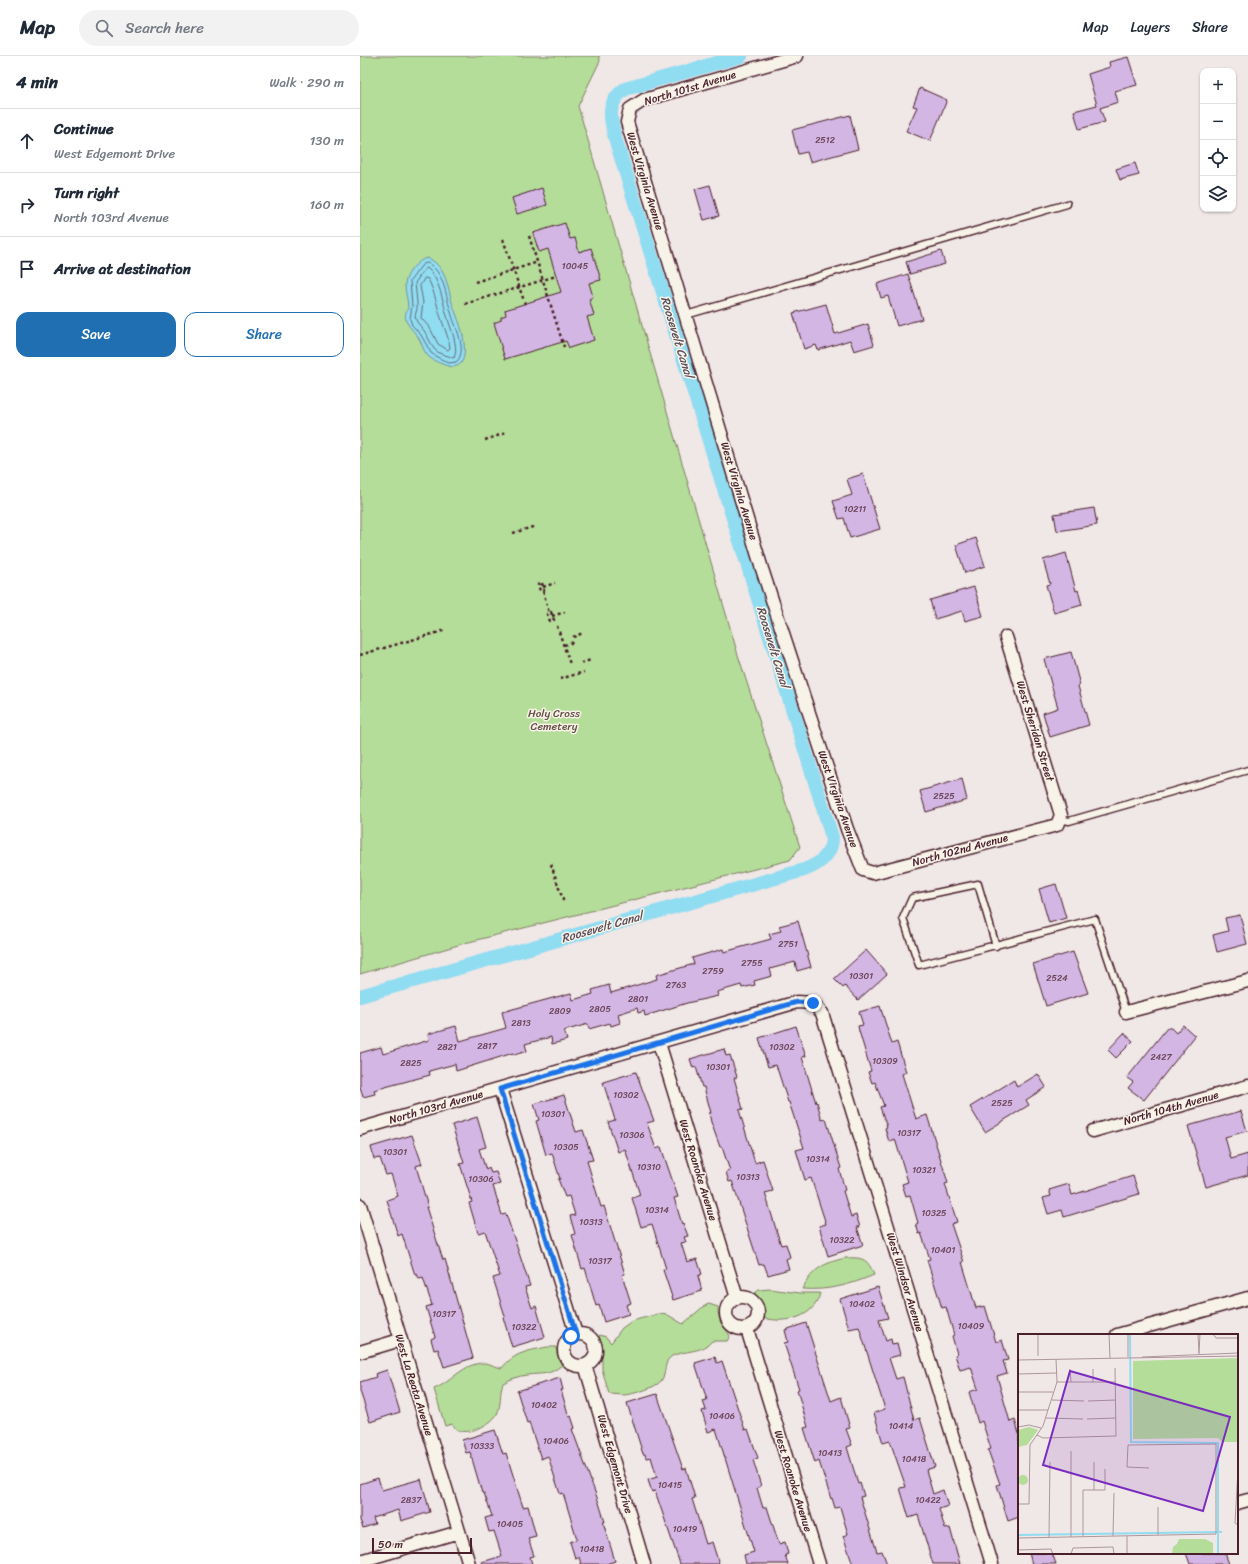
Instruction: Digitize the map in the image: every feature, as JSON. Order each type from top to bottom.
[{"type":"street","name":"North 101st Avenue","points":[[630,109],[644,100],[797,56]]},
{"type":"street","name":"West Virginia Avenue","points":[[630,109],[627,122],[762,569],[844,821],[863,870]]},
{"type":"street","name":"West Sheridan Street","points":[[1006,637],[1061,816],[1058,822]]},
{"type":"street","name":"North 102nd Avenue","points":[[863,870],[873,873],[1058,822]]},
{"type":"street","points":[[1126,1012],[1248,981]]},
{"type":"street","name":"North 103rd Avenue","points":[[360,1129],[797,1002],[813,1003]]},
{"type":"street","name":"West Windsor Avenue","points":[[813,1003],[822,1013],[992,1564]]},
{"type":"street","name":"West Roanoke Avenue","points":[[659,1043],[737,1298]]},
{"type":"street","name":"North 104th Avenue","points":[[1093,1131],[1248,1086]]},
{"type":"street","points":[[500,1089],[576,1334]]},
{"type":"street","name":"West La Reata Avenue","points":[[360,1205],[469,1564]]},
{"type":"street","points":[[737,1298],[748,1299],[756,1306],[757,1317],[755,1322],[747,1329],[737,1329],[732,1326],[726,1318],[726,1308],[733,1300],[737,1298]]},
{"type":"street","points":[[1121,1334],[1248,1298]]},
{"type":"street","name":"West Roanoke Avenue","points":[[747,1329],[819,1564]]},
{"type":"street","points":[[576,1334],[583,1334],[589,1337],[595,1345],[595,1355],[589,1363],[585,1365],[579,1366],[570,1362],[564,1352],[567,1341],[576,1334]]},
{"type":"street","points":[[360,1352],[400,1340]]},
{"type":"street","name":"West Edgemont Drive","points":[[585,1365],[644,1564]]},
{"type":"street","points":[[1238,1503],[1248,1500]]},
{"type":"street","points":[[360,1561],[459,1532]]},
{"type":"lane","points":[[686,315],[1067,204]]},
{"type":"lane","points":[[1058,822],[1069,821],[1248,770]]},
{"type":"lane","points":[[996,946],[978,884],[912,898],[903,918],[919,965],[996,946],[1095,919],[1126,1012]]},
{"type":"path","points":[[529,236],[564,347]]},
{"type":"path","points":[[503,240],[525,304]]},
{"type":"path","points":[[475,282],[538,262]]},
{"type":"path","points":[[465,304],[556,276]]},
{"type":"path","points":[[485,440],[506,433]]},
{"type":"path","points":[[513,533],[536,526]]},
{"type":"path","points":[[543,591],[540,591],[538,584],[542,583],[544,587]]},
{"type":"path","points":[[544,587],[555,583]]},
{"type":"path","points":[[544,587],[543,591],[549,613],[547,614],[550,621],[554,620],[551,612],[549,613]]},
{"type":"path","points":[[552,616],[565,612]]},
{"type":"path","points":[[557,626],[570,664]]},
{"type":"path","points":[[360,655],[446,630]]},
{"type":"path","points":[[572,637],[583,633]]},
{"type":"path","points":[[564,645],[574,642]]},
{"type":"path","points":[[581,663],[591,660]]},
{"type":"path","points":[[560,680],[584,672]]},
{"type":"path","points":[[551,864],[564,903]]},
{"type":"green space","name":"Holy Cross Cemetery","points":[[360,56],[599,56],[600,61],[578,106],[738,655],[800,847],[790,860],[465,943],[360,974]]},
{"type":"green space","points":[[846,1258],[857,1258],[864,1260],[869,1265],[874,1275],[856,1282],[830,1288],[802,1289],[810,1276],[820,1268],[831,1262]]},
{"type":"green space","points":[[770,1289],[800,1293],[820,1293],[817,1301],[806,1313],[790,1319],[772,1320],[764,1318],[762,1304],[755,1293],[759,1290]]},
{"type":"green space","points":[[709,1304],[718,1307],[720,1319],[730,1336],[727,1341],[712,1341],[704,1348],[672,1356],[667,1361],[663,1378],[658,1384],[639,1392],[624,1395],[609,1394],[602,1369],[602,1346],[600,1335],[606,1337],[611,1343],[622,1328],[632,1321],[658,1314],[668,1315],[683,1324],[704,1306]]},
{"type":"green space","points":[[547,1347],[556,1347],[562,1365],[553,1371],[521,1376],[503,1383],[499,1410],[490,1422],[479,1428],[466,1431],[456,1429],[452,1424],[445,1426],[434,1389],[470,1366],[484,1363],[502,1368],[517,1355]]},
{"type":"water","points":[[427,258],[437,264],[441,269],[459,321],[464,343],[464,355],[463,360],[458,366],[448,366],[436,362],[426,354],[418,337],[406,321],[405,317],[408,302],[405,285],[407,277],[412,268],[423,259]]},
{"type":"building","points":[[1128,57],[1137,85],[1115,91],[1118,102],[1100,108],[1105,122],[1079,129],[1074,111],[1097,105],[1088,74],[1110,67],[1109,62]]},
{"type":"building","points":[[920,88],[947,100],[930,141],[906,131],[917,107],[913,106]]},
{"type":"building","points":[[850,115],[858,149],[810,162],[807,152],[798,154],[792,130]]},
{"type":"building","points":[[1135,163],[1139,175],[1120,180],[1116,169]]},
{"type":"building","points":[[710,185],[719,216],[704,220],[695,189]]},
{"type":"building","points":[[542,188],[547,205],[517,214],[512,198]]},
{"type":"building","points":[[565,223],[570,239],[575,238],[579,252],[591,248],[601,280],[589,283],[593,297],[589,299],[594,315],[587,317],[594,340],[569,348],[566,341],[505,359],[494,323],[501,320],[501,317],[506,315],[505,310],[561,292],[548,249],[539,252],[533,233]]},
{"type":"building","points":[[941,251],[945,264],[910,274],[906,262]]},
{"type":"building","points":[[908,274],[922,319],[897,326],[888,296],[881,298],[877,284]]},
{"type":"building","points":[[826,304],[835,334],[868,324],[874,345],[854,351],[850,340],[818,350],[816,345],[804,349],[793,313]]},
{"type":"building","points":[[863,474],[880,529],[850,538],[844,518],[839,519],[833,501],[852,495],[847,479]]},
{"type":"building","points":[[1094,508],[1097,525],[1057,531],[1054,514]]},
{"type":"building","points":[[976,538],[985,566],[965,573],[956,545]]},
{"type":"building","points":[[1066,553],[1076,591],[1078,590],[1082,605],[1054,613],[1046,585],[1050,584],[1043,560]]},
{"type":"building","points":[[974,587],[983,616],[965,621],[962,611],[935,619],[930,600]]},
{"type":"building","points":[[1071,652],[1080,685],[1078,686],[1089,725],[1050,737],[1043,713],[1058,708],[1044,659]]},
{"type":"building","points":[[962,779],[967,800],[926,812],[920,791]]},
{"type":"building","points":[[1056,884],[1066,918],[1049,923],[1039,889]]},
{"type":"building","points":[[1240,915],[1247,944],[1217,952],[1213,935],[1228,931],[1225,918]]},
{"type":"building","points":[[798,921],[811,967],[797,971],[795,962],[770,969],[772,976],[754,981],[755,985],[742,988],[741,985],[717,992],[718,996],[687,1003],[645,1016],[644,1011],[638,1013],[637,1008],[618,1014],[620,1023],[611,1026],[610,1023],[589,1029],[588,1024],[564,1031],[567,1040],[552,1044],[551,1037],[525,1044],[527,1051],[514,1055],[513,1053],[456,1071],[455,1064],[429,1071],[430,1075],[374,1090],[375,1094],[363,1097],[360,1087],[360,1053],[381,1047],[383,1054],[429,1040],[428,1034],[456,1026],[460,1041],[506,1028],[502,1012],[571,993],[573,1000],[593,994],[592,990],[609,985],[611,993],[657,979],[656,975],[694,964],[692,958],[723,949],[724,952],[771,939],[769,934],[781,931],[779,926]]},
{"type":"building","points":[[866,950],[887,974],[858,1000],[845,986],[843,988],[834,979]]},
{"type":"building","points":[[1073,952],[1088,993],[1046,1006],[1033,964]]},
{"type":"building","points":[[880,1006],[892,1044],[897,1042],[906,1072],[902,1074],[916,1119],[927,1115],[948,1183],[945,1184],[957,1222],[951,1224],[964,1262],[962,1262],[976,1308],[985,1306],[996,1342],[1002,1340],[1008,1360],[1003,1361],[1007,1373],[997,1376],[1010,1422],[1015,1420],[1018,1430],[1018,1517],[1008,1521],[997,1485],[1000,1484],[988,1450],[991,1449],[982,1421],[978,1423],[969,1392],[978,1389],[971,1367],[960,1370],[955,1355],[957,1354],[952,1336],[954,1335],[946,1307],[942,1308],[927,1260],[930,1259],[921,1233],[919,1234],[916,1224],[918,1223],[910,1195],[906,1196],[902,1184],[908,1182],[895,1139],[889,1142],[885,1128],[887,1127],[880,1107],[884,1106],[875,1082],[872,1083],[868,1072],[871,1071],[859,1031],[858,1026],[863,1025],[859,1012]]},
{"type":"building","points":[[1183,1025],[1195,1036],[1144,1100],[1128,1088],[1133,1082],[1127,1078],[1167,1028],[1171,1028],[1176,1033]]},
{"type":"building","points":[[796,1026],[806,1056],[802,1057],[816,1103],[817,1102],[822,1120],[826,1119],[841,1168],[839,1169],[845,1190],[843,1191],[851,1217],[856,1215],[860,1227],[857,1227],[863,1245],[828,1256],[819,1226],[826,1224],[811,1178],[805,1180],[796,1150],[804,1148],[776,1065],[768,1067],[759,1038]]},
{"type":"building","points":[[1124,1033],[1133,1041],[1116,1058],[1108,1050]]},
{"type":"building","points":[[724,1049],[726,1056],[730,1055],[737,1077],[734,1078],[743,1109],[739,1110],[755,1163],[763,1160],[773,1191],[765,1193],[779,1239],[781,1245],[786,1244],[790,1257],[786,1259],[789,1269],[768,1275],[764,1264],[759,1265],[732,1181],[729,1182],[726,1172],[730,1171],[722,1147],[720,1147],[711,1122],[709,1113],[711,1113],[704,1087],[702,1087],[696,1067],[693,1068],[690,1059]]},
{"type":"building","points":[[636,1072],[654,1121],[647,1123],[656,1149],[661,1147],[678,1197],[674,1198],[682,1224],[683,1223],[688,1236],[684,1237],[686,1242],[681,1243],[687,1262],[697,1259],[702,1274],[698,1276],[702,1291],[673,1300],[663,1270],[666,1269],[652,1224],[641,1227],[632,1198],[640,1195],[625,1149],[618,1152],[608,1122],[615,1120],[603,1082]]},
{"type":"building","points":[[1038,1074],[1046,1087],[1026,1100],[1029,1105],[985,1132],[970,1107],[1014,1080],[1017,1087]]},
{"type":"building","points":[[564,1095],[576,1132],[583,1130],[593,1160],[587,1161],[601,1207],[604,1206],[625,1274],[622,1275],[631,1303],[626,1305],[629,1314],[604,1322],[599,1305],[596,1306],[585,1268],[582,1269],[572,1235],[575,1234],[570,1216],[575,1215],[569,1196],[565,1197],[558,1179],[560,1179],[552,1153],[546,1155],[536,1121],[539,1120],[534,1104]]},
{"type":"building","points":[[1241,1111],[1247,1131],[1225,1137],[1231,1159],[1248,1154],[1248,1175],[1206,1187],[1188,1126]]},
{"type":"building","points":[[477,1117],[486,1147],[479,1149],[486,1170],[489,1168],[491,1173],[496,1172],[500,1184],[493,1186],[502,1215],[506,1214],[530,1286],[525,1287],[532,1308],[536,1306],[545,1337],[512,1347],[503,1317],[505,1316],[493,1278],[500,1276],[485,1231],[478,1233],[469,1203],[472,1202],[460,1164],[464,1163],[452,1125]]},
{"type":"building","points":[[412,1135],[422,1164],[416,1166],[428,1207],[426,1207],[443,1260],[445,1259],[473,1358],[444,1367],[438,1349],[434,1350],[431,1339],[435,1337],[426,1307],[432,1305],[423,1278],[419,1279],[417,1274],[415,1275],[402,1234],[398,1236],[387,1200],[398,1196],[391,1174],[386,1175],[380,1158],[374,1159],[371,1147]]},
{"type":"building","points":[[1133,1176],[1139,1194],[1064,1217],[1062,1210],[1048,1214],[1043,1198],[1051,1196],[1049,1190],[1069,1184],[1072,1195]]},
{"type":"building","points":[[878,1287],[888,1318],[879,1320],[886,1341],[891,1339],[892,1344],[897,1343],[900,1355],[889,1358],[896,1379],[903,1377],[914,1420],[920,1418],[935,1467],[926,1470],[933,1494],[943,1490],[948,1506],[939,1509],[945,1529],[950,1528],[960,1564],[933,1564],[918,1515],[909,1518],[900,1488],[906,1487],[890,1441],[883,1443],[874,1413],[885,1409],[859,1327],[849,1329],[840,1299]]},
{"type":"building","points":[[806,1323],[831,1401],[841,1397],[850,1428],[846,1429],[852,1445],[847,1447],[858,1484],[860,1483],[864,1496],[860,1497],[877,1552],[882,1551],[887,1564],[853,1564],[843,1536],[848,1534],[840,1507],[835,1508],[819,1461],[815,1463],[804,1428],[808,1427],[797,1390],[799,1389],[784,1343],[788,1342],[785,1330]]},
{"type":"building","points":[[715,1357],[717,1363],[722,1361],[745,1430],[748,1429],[758,1458],[753,1460],[761,1486],[757,1488],[763,1508],[767,1507],[779,1544],[785,1542],[788,1554],[785,1555],[788,1564],[746,1564],[744,1555],[754,1552],[716,1429],[708,1432],[702,1411],[706,1410],[703,1401],[707,1400],[695,1363]]},
{"type":"building","points":[[387,1370],[400,1412],[370,1422],[360,1391],[360,1382],[376,1377],[375,1374]]},
{"type":"building","points":[[560,1378],[563,1390],[561,1390],[569,1417],[571,1416],[575,1428],[572,1429],[599,1503],[615,1561],[606,1564],[581,1564],[579,1557],[575,1558],[570,1542],[577,1539],[563,1493],[560,1494],[548,1456],[541,1459],[529,1422],[527,1423],[517,1391]]},
{"type":"building","points":[[657,1394],[683,1469],[686,1468],[695,1498],[692,1499],[706,1544],[712,1542],[719,1564],[680,1564],[655,1491],[652,1492],[648,1480],[657,1477],[651,1457],[646,1458],[645,1454],[643,1454],[627,1403]]},
{"type":"building","points":[[495,1430],[503,1454],[506,1453],[523,1507],[528,1506],[536,1536],[528,1538],[534,1556],[530,1557],[532,1564],[483,1564],[482,1562],[502,1556],[494,1531],[489,1532],[485,1518],[492,1516],[484,1493],[482,1493],[470,1452],[466,1453],[462,1440]]},
{"type":"building","points":[[378,1478],[382,1490],[421,1479],[430,1512],[401,1521],[398,1510],[373,1518],[375,1524],[363,1528],[360,1520],[360,1484]]},
{"type":"building","points":[[1029,1554],[1052,1554],[1056,1564],[1032,1564]]},
{"type":"building","points":[[1186,1554],[1225,1554],[1229,1564],[1190,1564]]},
{"type":"waterway","name":"Roosevelt Canal","points":[[360,996],[804,870],[820,862],[830,849],[832,837],[615,138],[611,117],[612,105],[619,94],[625,89],[741,56]]},
{"type":"route","points":[[571,1336],[576,1334],[500,1089],[797,1002],[813,1003]]}]
